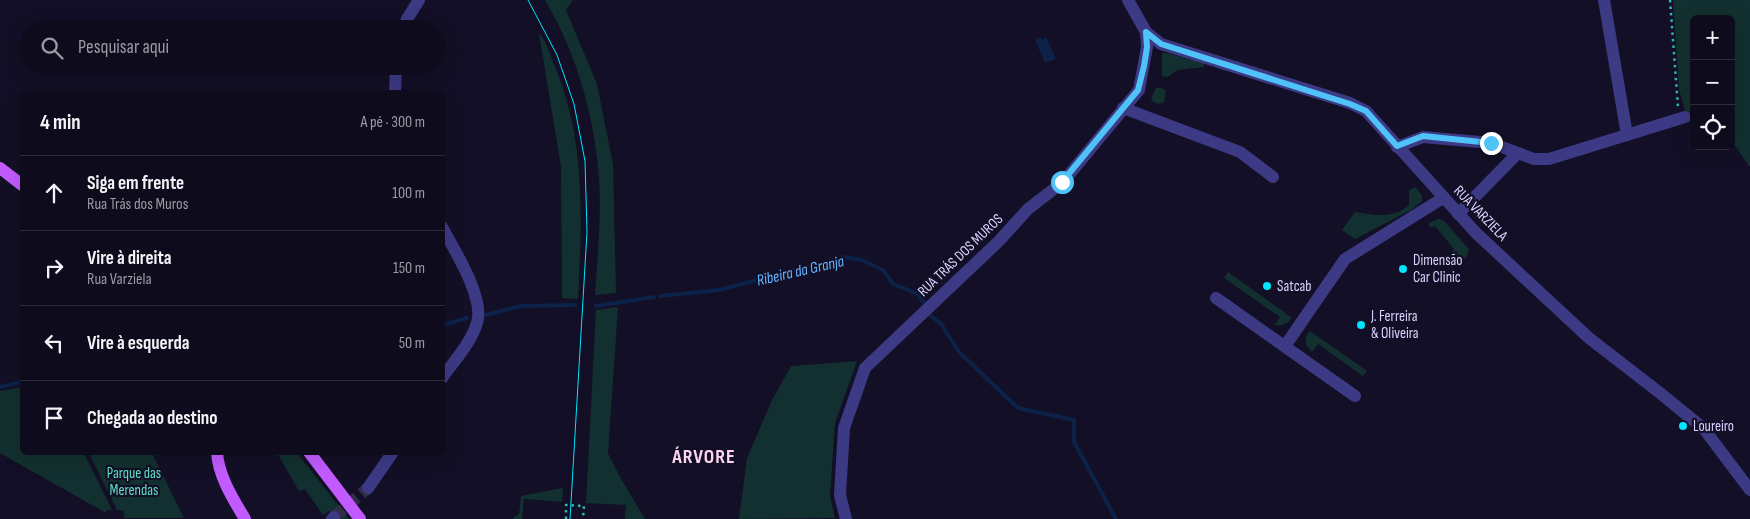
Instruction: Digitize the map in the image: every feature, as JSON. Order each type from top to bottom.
[{"type":"main road","points":[[0,168],[20,183]]},
{"type":"main road","points":[[217,455],[217,461],[222,473],[245,519]]},
{"type":"main road","points":[[311,455],[360,519]]},
{"type":"street","points":[[407,20],[419,0]]},
{"type":"street","points":[[1128,0],[1146,32]]},
{"type":"street","points":[[1604,0],[1627,135]]},
{"type":"street","name":"RUA TRÁS DOS MUROS","points":[[846,519],[840,495],[844,428],[865,368],[999,241],[1028,209],[1062,182],[1138,90],[1147,47],[1146,32]]},
{"type":"street","name":"RUA VARZIELA","points":[[1146,32],[1161,44],[1350,104],[1366,111],[1476,233],[1589,338],[1704,430],[1750,490]]},
{"type":"street","points":[[395,90],[396,75]]},
{"type":"street","points":[[1123,108],[1240,152],[1273,177]]},
{"type":"street","points":[[1397,146],[1423,136],[1491,143],[1534,159],[1549,159],[1682,118]]},
{"type":"street","points":[[1458,214],[1517,154]]},
{"type":"street","points":[[1285,346],[1345,259],[1443,198]]},
{"type":"street","points":[[445,233],[478,302],[478,320],[474,332],[445,374]]},
{"type":"street","points":[[1216,298],[1355,396]]},
{"type":"street","points":[[368,488],[391,455]]},
{"type":"path","points":[[1670,0],[1676,89],[1682,118]]},
{"type":"path","points":[[566,519],[566,505],[571,505],[584,506],[583,519]]},
{"type":"green space","points":[[545,0],[573,0],[566,10],[597,84],[613,164],[616,293],[595,295],[600,209],[599,175],[594,138],[585,97],[572,56]]},
{"type":"green space","points":[[1673,0],[1750,0],[1750,167],[1735,146],[1735,15],[1690,15],[1690,122],[1688,122],[1679,89]]},
{"type":"green space","points":[[539,33],[548,49],[565,95],[577,152],[581,210],[578,299],[562,298],[561,167]]},
{"type":"green space","points":[[1162,53],[1204,62],[1204,67],[1177,70],[1168,77],[1162,76]]},
{"type":"green space","points":[[1156,88],[1166,90],[1164,103],[1157,103],[1151,99]]},
{"type":"green space","points":[[1416,187],[1422,196],[1422,201],[1411,210],[1355,239],[1342,230],[1355,212],[1384,215],[1403,209],[1409,205],[1409,190]]},
{"type":"green space","points":[[1438,219],[1443,220],[1469,249],[1468,254],[1460,265],[1451,253],[1454,249],[1435,226],[1431,228],[1428,224]]},
{"type":"green space","points":[[1228,272],[1292,318],[1285,324],[1275,325],[1280,317],[1224,278]]},
{"type":"green space","points":[[618,307],[608,453],[645,519],[625,519],[626,505],[586,503],[596,310]]},
{"type":"green space","points":[[1310,331],[1367,371],[1363,376],[1318,344],[1312,352],[1306,342],[1306,337]]},
{"type":"green space","points":[[857,361],[835,423],[830,496],[835,518],[739,519],[747,458],[772,400],[791,366]]},
{"type":"green space","name":"Parque das Merendas","points":[[20,387],[20,455],[85,455],[112,510],[107,510],[106,513],[0,453],[0,391]]},
{"type":"green space","name":"Parque das Merendas","points":[[90,455],[153,455],[184,518],[124,518],[124,511],[117,510]]},
{"type":"green space","points":[[278,455],[299,455],[349,519],[338,519],[329,511],[323,515],[305,489],[299,491]]},
{"type":"green space","points":[[563,488],[562,502],[524,499],[522,519],[512,519],[519,514],[521,496]]},
{"type":"water","points":[[1040,37],[1042,39],[1046,37],[1056,59],[1045,63],[1036,42],[1036,39]]},
{"type":"waterway","name":"Ribeira da Granja","points":[[660,296],[719,290],[844,257],[862,260],[883,270],[893,284],[918,294],[924,303]]},
{"type":"waterway","name":"Ribeira da Granja","points":[[596,306],[654,297]]},
{"type":"waterway","name":"Ribeira da Granja","points":[[485,315],[521,306],[575,305]]},
{"type":"waterway","name":"Ribeira da Granja","points":[[931,316],[941,324],[959,352],[1018,408],[1074,420],[1074,442],[1116,519]]},
{"type":"waterway","name":"Ribeira da Granja","points":[[445,324],[467,318]]},
{"type":"waterway","name":"Ribeira da Granja","points":[[0,387],[20,382]]},
{"type":"tunnel","points":[[334,517],[368,488]]},
{"type":"tram line","points":[[528,0],[557,55],[574,104],[585,161],[587,232],[570,519]]},
{"type":"place","name":"Dimensão Car Clinic","points":[[1403,269]]},
{"type":"place","name":"Satcab","points":[[1267,286]]},
{"type":"place","name":"J. Ferreira & Oliveira","points":[[1361,325]]},
{"type":"place","name":"Loureiro","points":[[1683,426]]},
{"type":"district","name":"ÁRVORE","points":[[704,456]]},
{"type":"route","points":[[1062,182],[1138,90],[1147,47],[1146,32],[1161,44],[1350,104],[1366,111],[1397,146],[1423,136],[1491,143]]}]
